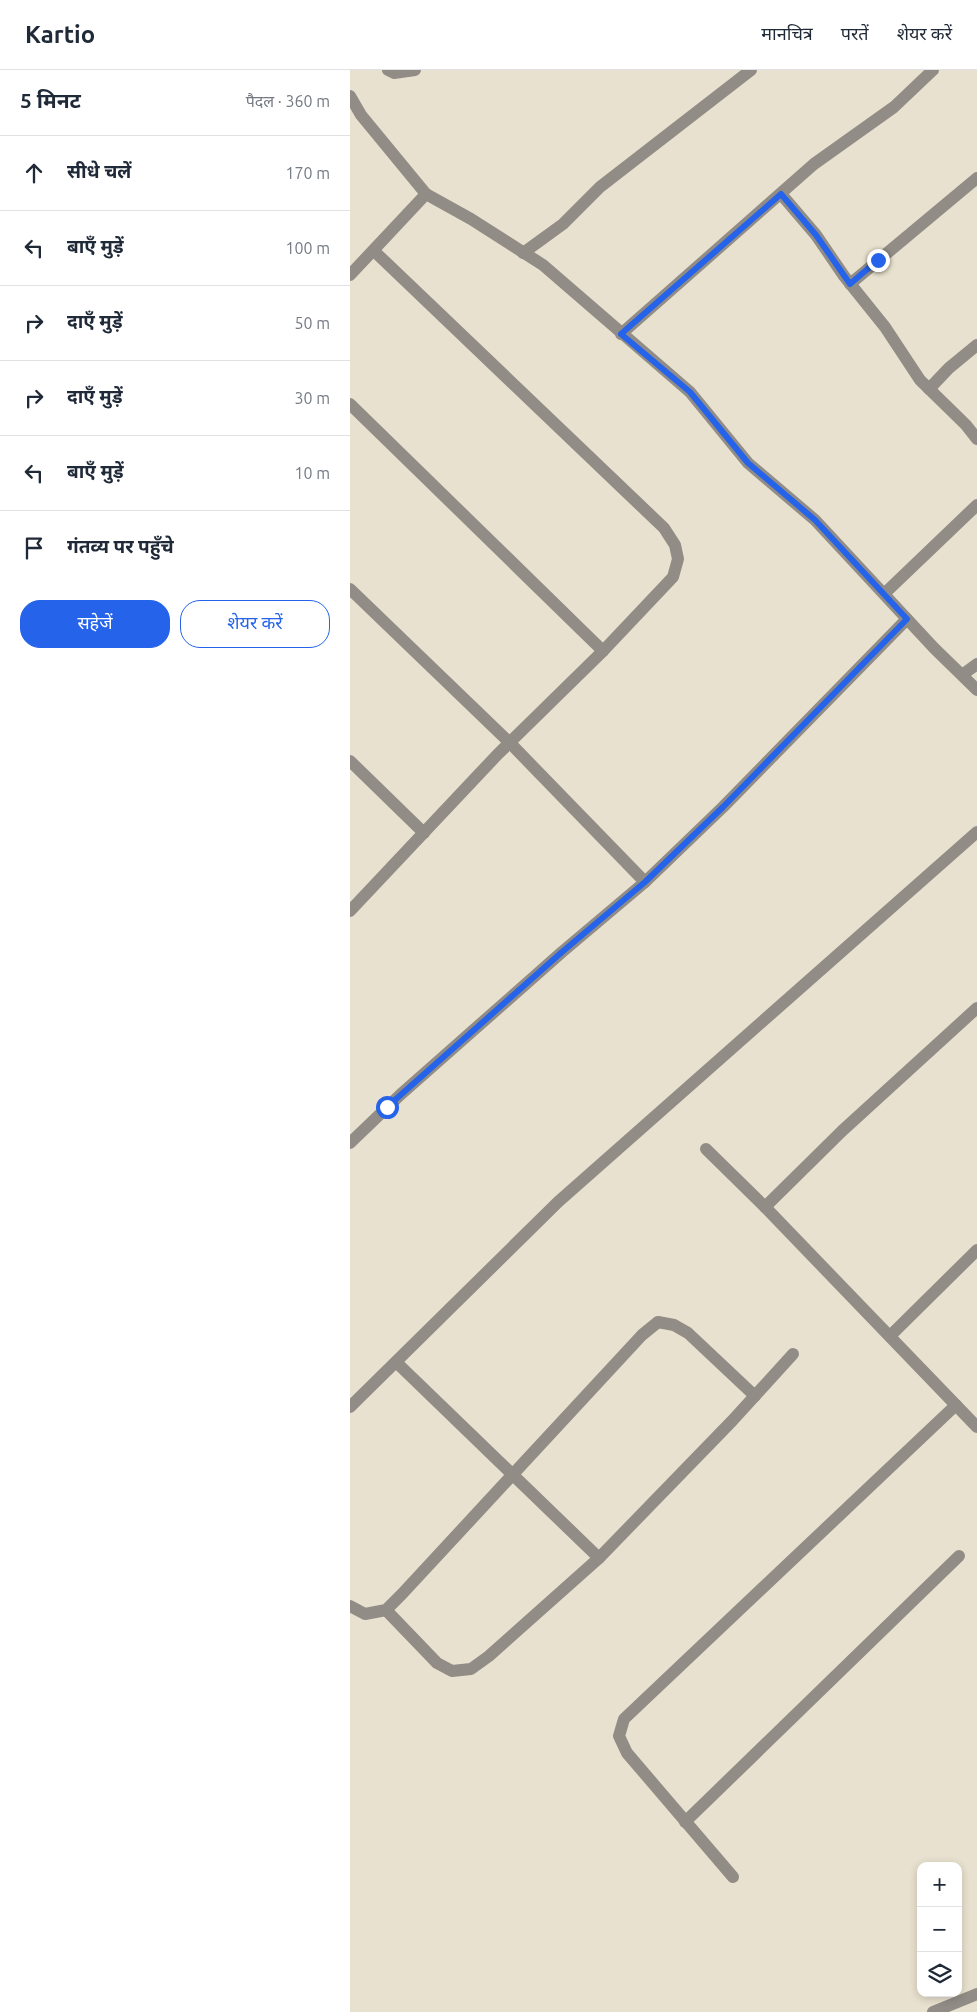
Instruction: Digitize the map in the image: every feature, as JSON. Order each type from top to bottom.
[{"type":"street","points":[[388,70],[394,73],[415,70]]},
{"type":"street","points":[[523,253],[563,224],[600,188],[751,70]]},
{"type":"street","points":[[621,334],[814,164],[894,107],[933,70]]},
{"type":"street","points":[[350,96],[361,115],[426,194],[471,219],[542,265],[690,392],[748,463],[815,520],[885,593],[934,648],[977,690]]},
{"type":"street","points":[[850,284],[977,178]]},
{"type":"street","points":[[350,275],[426,194]]},
{"type":"street","points":[[781,194],[816,235],[850,284],[884,327],[920,380],[966,425],[977,439]]},
{"type":"street","points":[[350,911],[510,743],[603,651],[673,577],[678,559],[675,545],[664,528],[374,250]]},
{"type":"street","points":[[929,389],[949,368],[977,345]]},
{"type":"street","points":[[350,404],[603,651]]},
{"type":"street","points":[[885,593],[977,506]]},
{"type":"street","points":[[350,589],[510,743],[645,882]]},
{"type":"street","points":[[350,1143],[400,1095],[562,952],[645,882],[723,807],[907,619]]},
{"type":"street","points":[[962,675],[977,664]]},
{"type":"street","points":[[350,761],[424,833]]},
{"type":"street","points":[[350,1407],[558,1202],[977,832]]},
{"type":"street","points":[[765,1207],[842,1131],[977,1008]]},
{"type":"street","points":[[706,1149],[765,1207],[977,1427]]},
{"type":"street","points":[[890,1336],[977,1250]]},
{"type":"street","points":[[350,1606],[365,1614],[386,1610],[642,1335],[658,1322],[674,1325],[688,1333],[755,1396]]},
{"type":"street","points":[[386,1610],[437,1663],[452,1670],[470,1669],[489,1656],[599,1558],[793,1354]]},
{"type":"street","points":[[396,1362],[599,1558]]},
{"type":"street","points":[[733,1877],[627,1754],[619,1736],[624,1719],[956,1405]]},
{"type":"street","points":[[685,1822],[959,1556]]},
{"type":"street","points":[[933,2012],[977,1994]]},
{"type":"route","points":[[387,1107],[562,952],[645,882],[723,807],[907,619],[885,593],[815,520],[748,463],[690,392],[621,334],[781,194],[816,235],[850,284],[878,260]]}]
